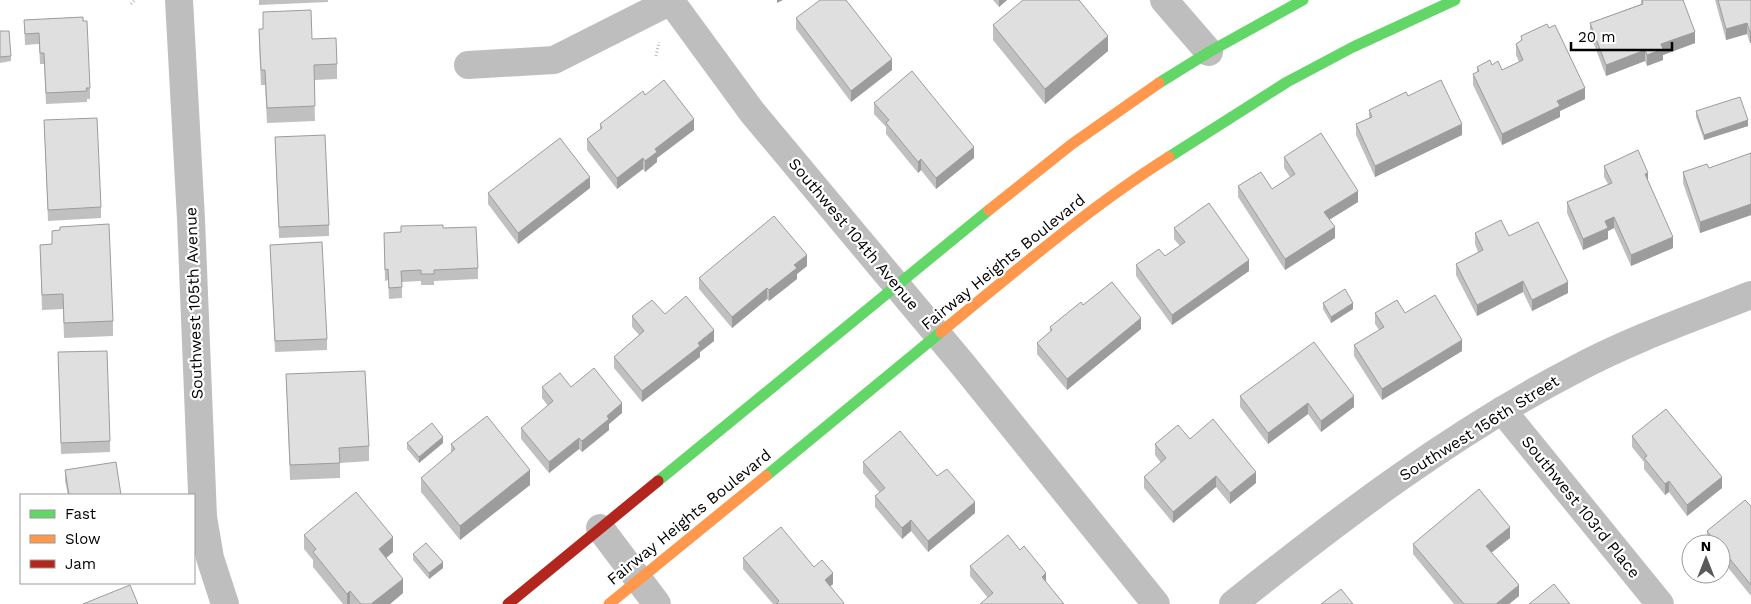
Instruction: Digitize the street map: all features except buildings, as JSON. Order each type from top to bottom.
[{"type":"street","name":"Southwest 105th Avenue","points":[[179,0],[191,220],[203,517],[210,558],[225,604]]},
{"type":"street","points":[[1164,0],[1209,52]]},
{"type":"street","points":[[508,604],[895,285],[1072,144],[1142,94],[1209,52],[1303,0]]},
{"type":"street","name":"Fairway Heights Boulevard","points":[[609,604],[1095,208],[1194,139],[1287,82],[1353,47],[1455,0]]},
{"type":"street","points":[[468,65],[554,60],[671,1]]},
{"type":"street","name":"Southwest 104th Avenue","points":[[671,1],[752,112],[938,336],[1156,604]]},
{"type":"street","name":"Southwest 156th Street","points":[[1233,604],[1339,520],[1400,476],[1502,410],[1577,368],[1665,329],[1751,296]]},
{"type":"street","name":"Southwest 103rd Place","points":[[1502,410],[1660,604]]},
{"type":"street","points":[[600,528],[657,604]]},
{"type":"path","points":[[131,4],[135,0]]},
{"type":"path","points":[[656,56],[660,39]]},
{"type":"traffic: fast","points":[[1159,83],[1209,52],[1303,0]]},
{"type":"traffic: fast","points":[[1169,157],[1287,82],[1353,47],[1455,0]]},
{"type":"traffic: fast","points":[[658,481],[989,210]]},
{"type":"traffic: fast","points":[[766,476],[941,332]]},
{"type":"traffic: slow","points":[[989,210],[1072,144],[1159,83]]},
{"type":"traffic: slow","points":[[941,332],[1081,219],[1169,157]]},
{"type":"traffic: slow","points":[[609,604],[766,476]]},
{"type":"traffic: jam","points":[[508,604],[658,481]]}]
